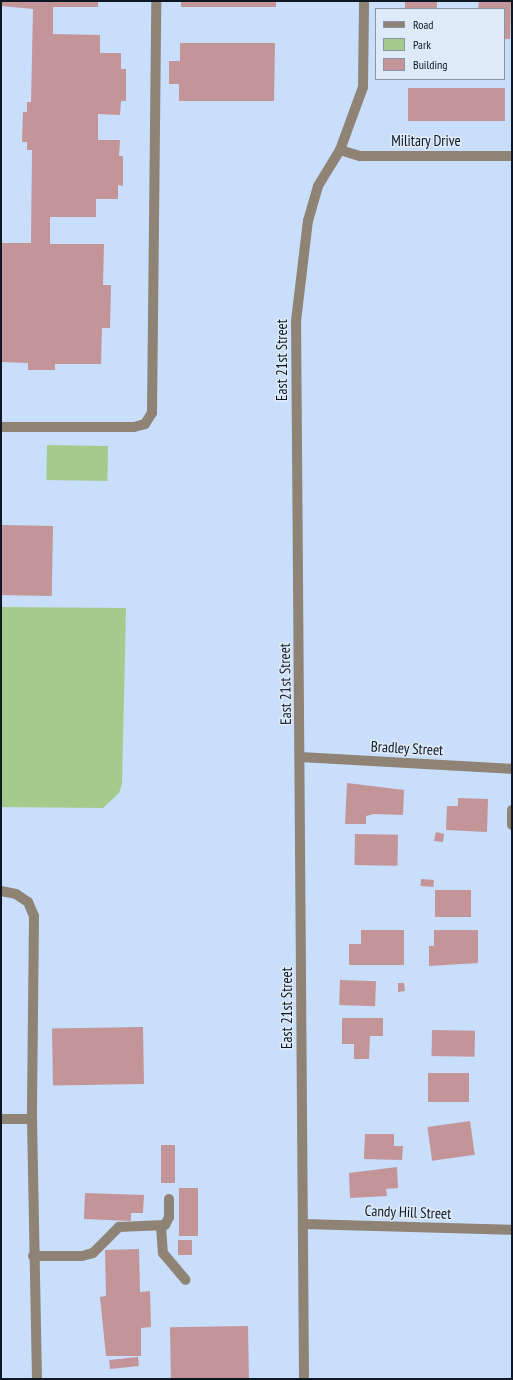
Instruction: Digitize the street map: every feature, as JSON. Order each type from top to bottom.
[{"type":"street","points":[[1,427],[134,427],[145,424],[152,413],[156,1]]},
{"type":"street","name":"East 21st Street","points":[[304,1379],[296,321],[308,221],[318,186],[340,150],[363,87],[364,1]]},
{"type":"street","name":"Military Drive","points":[[340,150],[360,156],[512,156]]},
{"type":"street","name":"Bradley Street","points":[[300,757],[512,769]]},
{"type":"street","points":[[512,810],[512,826]]},
{"type":"street","points":[[1,891],[16,894],[28,902],[34,916],[32,1119],[36,1379]]},
{"type":"street","points":[[1,1119],[32,1119]]},
{"type":"street","points":[[169,1199],[169,1217],[161,1226],[163,1253],[186,1280]]},
{"type":"street","name":"Candy Hill Street","points":[[303,1224],[512,1230]]},
{"type":"street","points":[[33,1256],[82,1256],[93,1253],[119,1227],[161,1226]]},
{"type":"green space","points":[[47,445],[108,446],[107,481],[46,480]]},
{"type":"green space","points":[[1,607],[126,608],[122,784],[119,793],[103,808],[1,807]]},
{"type":"building","points":[[1,1],[98,1],[98,7],[53,7],[53,34],[100,35],[100,53],[121,53],[121,69],[126,69],[126,101],[121,101],[120,115],[98,114],[98,140],[120,140],[119,156],[123,156],[123,186],[118,185],[118,199],[96,199],[96,217],[50,217],[50,244],[104,244],[103,285],[111,285],[110,328],[102,328],[101,364],[55,364],[55,370],[28,370],[28,363],[1,362],[1,243],[31,243],[32,150],[27,150],[27,142],[22,142],[23,112],[27,112],[27,102],[31,102],[33,9],[1,6]]},
{"type":"building","points":[[181,1],[276,1],[276,7],[181,7]]},
{"type":"building","points":[[405,1],[437,1],[437,8],[405,8]]},
{"type":"building","points":[[479,1],[511,1],[510,39],[505,39],[505,8],[478,8]]},
{"type":"building","points":[[180,43],[275,43],[274,101],[179,101],[179,84],[169,84],[169,61],[180,61]]},
{"type":"building","points":[[408,88],[505,88],[505,121],[408,121]]},
{"type":"building","points":[[1,525],[53,526],[52,596],[1,595]]},
{"type":"building","points":[[347,783],[404,790],[403,815],[374,814],[366,816],[366,824],[345,824]]},
{"type":"building","points":[[458,798],[488,799],[487,832],[446,830],[447,806],[458,806]]},
{"type":"building","points":[[436,832],[444,834],[443,842],[434,841]]},
{"type":"building","points":[[355,834],[398,835],[397,866],[354,865]]},
{"type":"building","points":[[421,879],[434,880],[433,887],[421,886]]},
{"type":"building","points":[[435,890],[471,890],[471,917],[435,917]]},
{"type":"building","points":[[361,930],[404,930],[404,965],[349,965],[349,944],[361,944]]},
{"type":"building","points":[[434,930],[478,930],[478,963],[429,966],[429,946],[434,946]]},
{"type":"building","points":[[340,980],[376,981],[375,1006],[339,1005]]},
{"type":"building","points":[[398,983],[404,983],[405,991],[398,992]]},
{"type":"building","points":[[342,1018],[383,1018],[383,1036],[370,1036],[369,1059],[354,1059],[354,1044],[342,1044]]},
{"type":"building","points":[[143,1027],[144,1084],[53,1086],[52,1029]]},
{"type":"building","points":[[432,1030],[475,1031],[475,1057],[432,1056]]},
{"type":"building","points":[[428,1073],[469,1073],[469,1102],[428,1102]]},
{"type":"building","points":[[470,1121],[475,1155],[432,1161],[427,1127]]},
{"type":"building","points":[[365,1134],[394,1134],[394,1146],[403,1146],[402,1160],[364,1159]]},
{"type":"building","points":[[161,1145],[175,1145],[175,1183],[161,1183]]},
{"type":"building","points":[[397,1167],[398,1188],[386,1189],[387,1196],[350,1198],[349,1173]]},
{"type":"building","points":[[179,1188],[198,1188],[198,1236],[179,1236]]},
{"type":"building","points":[[85,1193],[144,1195],[143,1213],[131,1213],[131,1221],[84,1219]]},
{"type":"building","points":[[178,1240],[192,1240],[192,1255],[178,1255]]},
{"type":"building","points":[[139,1249],[140,1292],[150,1291],[151,1327],[141,1328],[141,1356],[106,1356],[100,1297],[106,1296],[105,1250]]},
{"type":"building","points":[[248,1326],[249,1379],[171,1379],[170,1327]]},
{"type":"building","points":[[138,1357],[139,1366],[110,1369],[109,1360]]}]
